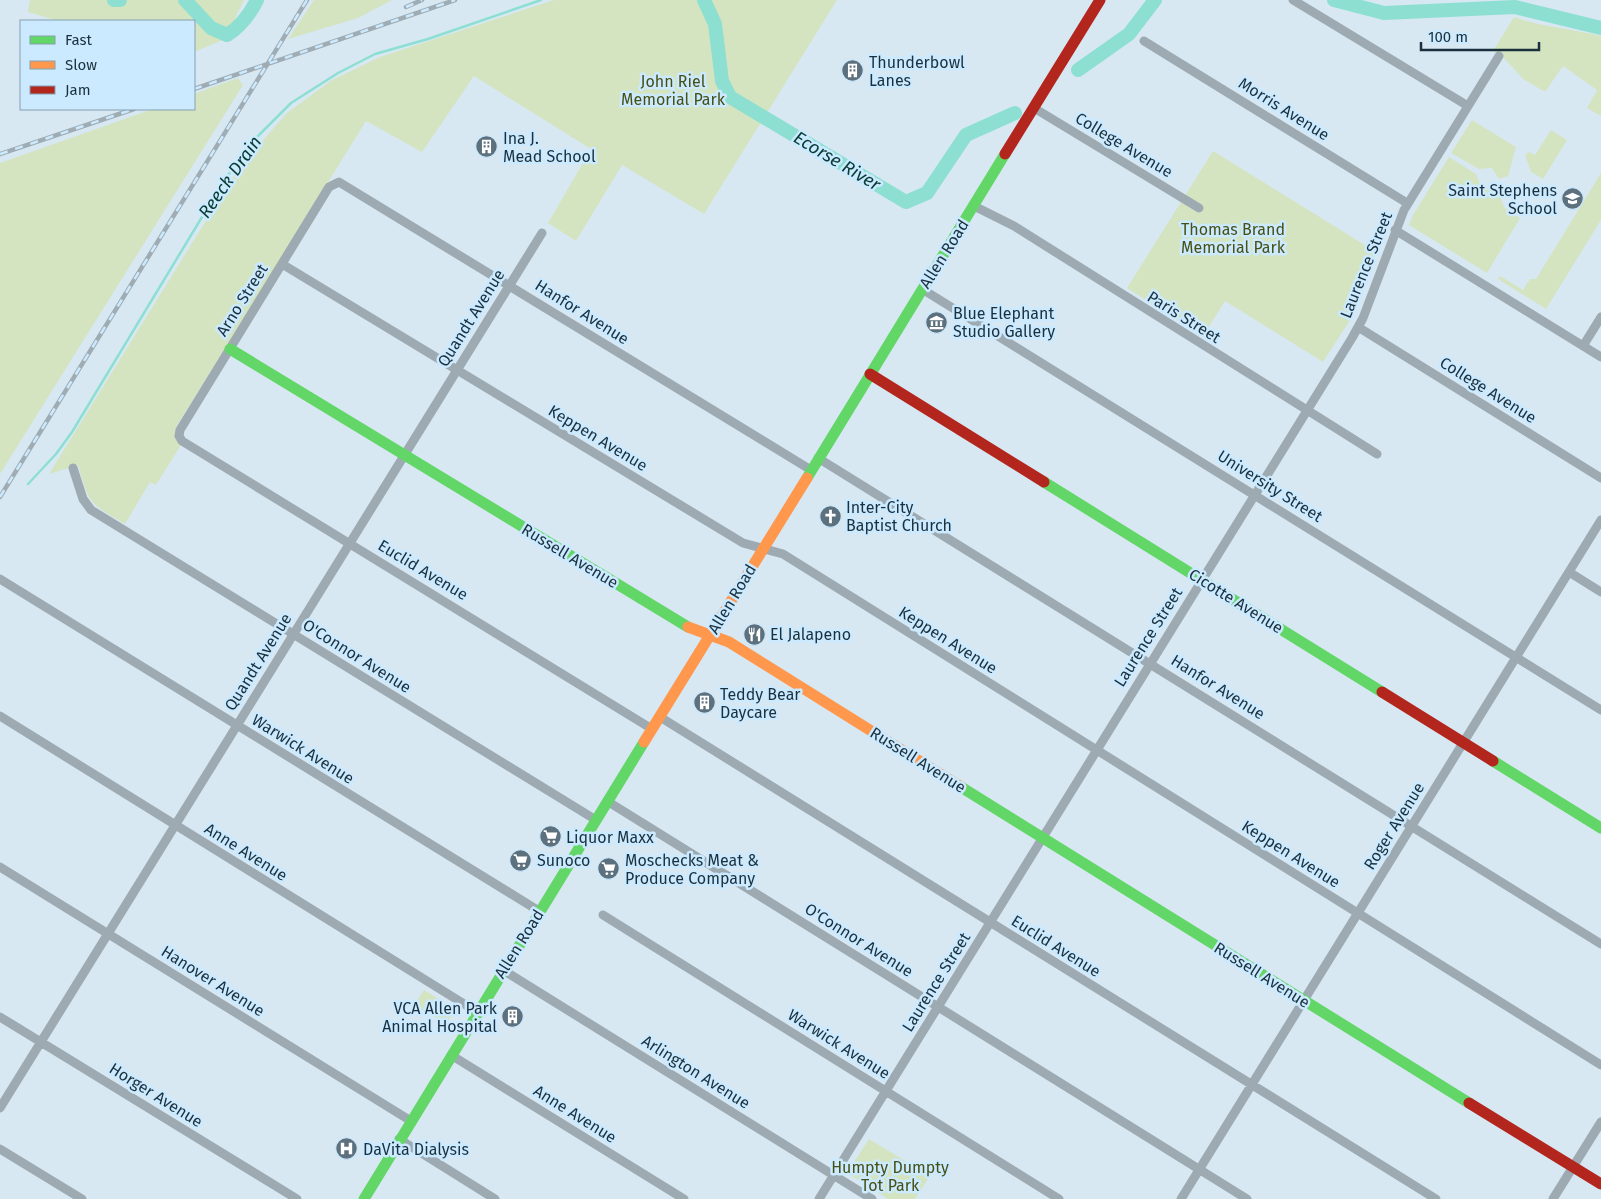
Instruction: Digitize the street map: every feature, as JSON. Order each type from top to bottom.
[{"type":"street","name":"Allen Road","points":[[364,1199],[410,1121],[1100,0]]},
{"type":"street","points":[[1293,0],[1468,106]]},
{"type":"street","name":"Morris Avenue","points":[[1144,41],[1408,203]]},
{"type":"street","name":"Laurence Street","points":[[819,1199],[1358,327],[1395,230],[1408,203],[1499,56]]},
{"type":"street","name":"College Avenue","points":[[1034,108],[1199,208]]},
{"type":"street","name":"Arno Street","points":[[179,436],[180,430],[329,187],[336,182]]},
{"type":"street","name":"Hanfor Avenue","points":[[336,182],[342,183],[510,284],[811,470]]},
{"type":"street","name":"Paris Street","points":[[974,206],[1014,226],[1377,454]]},
{"type":"street","points":[[1395,230],[1601,357]]},
{"type":"street","name":"Quandt Avenue","points":[[0,1108],[542,232]]},
{"type":"street","name":"Keppen Avenue","points":[[282,264],[743,543],[783,554],[1601,1065]]},
{"type":"street","name":"University Street","points":[[922,289],[1517,656],[1601,710]]},
{"type":"street","points":[[1583,346],[1601,317]]},
{"type":"street","name":"College Avenue","points":[[1358,327],[1601,478]]},
{"type":"street","name":"Russell Avenue","points":[[230,348],[691,629],[729,642],[1601,1184]]},
{"type":"street","name":"Cicotte Avenue","points":[[870,374],[1601,828]]},
{"type":"street","name":"Euclid Avenue","points":[[179,436],[182,441],[350,542],[652,729]]},
{"type":"street","name":"Hanfor Avenue","points":[[818,458],[1601,944]]},
{"type":"street","name":"O'Connor Avenue","points":[[73,468],[83,499],[91,510],[596,820]]},
{"type":"street","name":"Roger Avenue","points":[[1181,1199],[1601,520]]},
{"type":"street","points":[[1569,572],[1601,592]]},
{"type":"street","name":"Warwick Avenue","points":[[0,579],[539,911]]},
{"type":"street","name":"Anne Avenue","points":[[0,716],[477,1012]]},
{"type":"street","name":"Euclid Avenue","points":[[660,717],[1436,1199]]},
{"type":"street","name":"O'Connor Avenue","points":[[607,802],[1247,1199]]},
{"type":"street","name":"Hanover Avenue","points":[[0,867],[410,1121]]},
{"type":"street","name":"Warwick Avenue","points":[[603,914],[1059,1199]]},
{"type":"street","name":"Arlington Avenue","points":[[503,970],[872,1199]]},
{"type":"street","name":"Horger Avenue","points":[[0,1017],[297,1199]]},
{"type":"street","name":"Anne Avenue","points":[[451,1055],[684,1199]]},
{"type":"street","points":[[1554,1199],[1601,1122]]},
{"type":"street","points":[[399,1139],[495,1199]]},
{"type":"street","points":[[0,1149],[82,1199]]},
{"type":"green space","points":[[30,0],[244,0],[225,39],[195,52],[195,20],[55,20],[28,12]]},
{"type":"green space","points":[[314,0],[392,0],[358,18],[288,39]]},
{"type":"green space","name":"John Riel Memorial Park","points":[[554,0],[837,0],[704,214],[622,165],[576,241],[548,223],[591,149],[474,76],[422,152],[366,121],[176,427],[175,438],[181,445],[156,485],[150,482],[125,524],[92,501],[85,488],[78,465],[49,474],[228,185],[242,164],[287,113],[332,80],[380,57]]},
{"type":"green space","points":[[1514,17],[1601,36],[1601,116],[1587,108],[1597,90],[1563,66],[1545,92],[1523,79],[1503,57],[1493,51]]},
{"type":"green space","points":[[238,78],[243,85],[0,474],[0,163],[150,110],[195,110],[195,94]]},
{"type":"green space","points":[[1472,120],[1516,147],[1508,176],[1499,179],[1492,168],[1479,169],[1451,153]]},
{"type":"green space","points":[[1551,130],[1567,140],[1543,179],[1531,172],[1525,155],[1529,152],[1535,155]]},
{"type":"green space","name":"Thomas Brand Memorial Park","points":[[1213,151],[1376,252],[1350,320],[1323,362],[1225,301],[1203,336],[1127,288]]},
{"type":"green space","points":[[1449,157],[1476,174],[1481,186],[1499,195],[1505,208],[1520,218],[1487,273],[1409,225],[1413,215]]},
{"type":"green space","points":[[1601,173],[1601,220],[1546,309],[1498,279],[1500,276],[1523,290],[1530,279],[1536,279]]},
{"type":"green space","points":[[424,990],[455,1009],[446,1024],[416,1006],[416,1002]]},
{"type":"green space","name":"Humpty Dumpty Tot Park","points":[[869,1139],[930,1176],[915,1199],[888,1199],[847,1173]]},
{"type":"waterway","name":"Ecorse River","points":[[114,0],[120,0]]},
{"type":"waterway","name":"Ecorse River","points":[[185,0],[211,28],[227,35],[244,20],[257,0]]},
{"type":"waterway","name":"Reeck Drain","points":[[28,484],[56,454],[72,432],[225,179],[256,138],[291,103],[338,73],[375,54],[428,39],[541,0]]},
{"type":"waterway","name":"Ecorse River","points":[[704,0],[715,24],[722,81],[730,97],[906,202],[927,193],[966,135],[1015,113]]},
{"type":"waterway","name":"Ecorse River","points":[[1078,70],[1129,34],[1155,0]]},
{"type":"waterway","name":"Ecorse River","points":[[1334,0],[1384,13],[1515,7],[1601,28]]},
{"type":"railway","points":[[0,497],[307,0]]},
{"type":"railway","points":[[406,7],[422,0]]},
{"type":"railway","points":[[195,89],[455,0]]},
{"type":"railway","points":[[0,154],[131,110]]},
{"type":"traffic: fast","points":[[807,478],[1005,154]]},
{"type":"traffic: fast","points":[[230,349],[688,627]]},
{"type":"traffic: fast","points":[[1044,482],[1382,692]]},
{"type":"traffic: fast","points":[[364,1199],[644,742]]},
{"type":"traffic: fast","points":[[1493,761],[1601,828]]},
{"type":"traffic: fast","points":[[961,787],[1469,1103]]},
{"type":"traffic: slow","points":[[644,742],[807,478]]},
{"type":"traffic: slow","points":[[688,627],[729,642],[961,787]]},
{"type":"traffic: jam","points":[[1005,154],[1100,0]]},
{"type":"traffic: jam","points":[[870,374],[1044,482]]},
{"type":"traffic: jam","points":[[1382,692],[1493,761]]},
{"type":"traffic: jam","points":[[1469,1103],[1601,1184]]},
{"type":"place","name":"Thunderbowl Lanes","points":[[853,71]]},
{"type":"place","name":"Ina J. Mead School","points":[[487,147]]},
{"type":"place","name":"Saint Stephens School","points":[[1573,199]]},
{"type":"place","name":"Blue Elephant Studio Gallery","points":[[937,322]]},
{"type":"place","name":"Inter-City Baptist Church","points":[[830,516]]},
{"type":"place","name":"El Jalapeno","points":[[754,634]]},
{"type":"place","name":"Teddy Bear Daycare","points":[[704,703]]},
{"type":"place","name":"Liquor Maxx","points":[[550,837]]},
{"type":"place","name":"Sunoco","points":[[521,860]]},
{"type":"place","name":"Moschecks Meat & Produce Company","points":[[609,869]]},
{"type":"place","name":"VCA Allen Park Animal Hospital","points":[[513,1017]]},
{"type":"place","name":"DaVita Dialysis","points":[[347,1149]]}]
